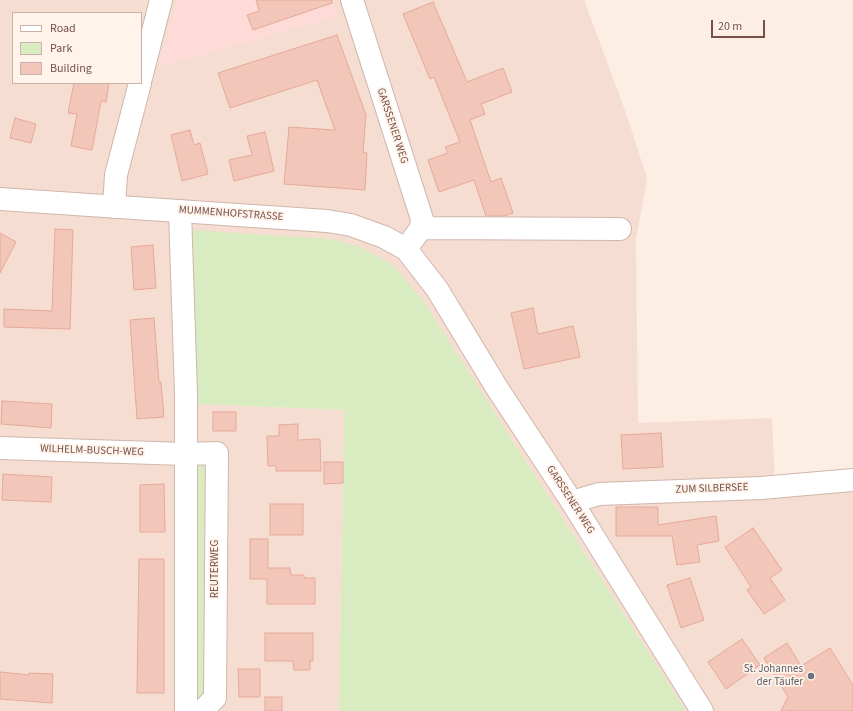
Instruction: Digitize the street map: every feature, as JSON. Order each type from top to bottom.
[{"type":"street","points":[[142,74],[161,0]]},
{"type":"street","name":"GARSSENER WEG","points":[[352,0],[422,219],[421,228]]},
{"type":"street","points":[[114,207],[116,175],[140,84]]},
{"type":"street","name":"MUMMENHOFSTRASSE","points":[[0,199],[327,221],[351,225],[384,237],[406,249],[437,289]]},
{"type":"street","points":[[180,211],[186,394],[186,711]]},
{"type":"street","points":[[406,249],[421,228],[620,229]]},
{"type":"street","name":"GARSSENER WEG","points":[[437,289],[497,388],[572,502],[702,711]]},
{"type":"street","name":"WILHELM-BUSCH-WEG","points":[[0,448],[185,454]]},
{"type":"street","name":"REUTERWEG","points":[[185,454],[217,453],[215,698],[202,711]]},
{"type":"street","name":"ZUM SILBERSEE","points":[[572,502],[599,494],[761,488],[853,480]]},
{"type":"shaded area","points":[[0,0],[584,0],[626,113],[647,178],[636,240],[638,423],[772,418],[775,487],[853,480],[853,711],[686,711],[422,299],[196,404],[344,410],[339,711],[0,711]]},
{"type":"shaded area","points":[[177,0],[332,0],[337,16],[158,68]]},
{"type":"green space","points":[[189,230],[332,239],[360,247],[391,264],[422,299],[686,711],[339,711],[344,410],[196,404]]},
{"type":"green space","points":[[209,463],[209,699],[194,699],[194,464]]},
{"type":"building","points":[[256,0],[332,0],[332,3],[253,30],[247,15],[259,11]]},
{"type":"building","points":[[433,2],[467,82],[503,68],[512,92],[481,104],[485,114],[470,120],[491,182],[501,178],[513,213],[504,216],[486,216],[474,180],[439,192],[428,160],[448,153],[445,147],[460,142],[434,77],[430,79],[403,14]]},
{"type":"building","points":[[337,35],[366,115],[363,152],[367,153],[365,190],[284,184],[289,127],[335,130],[317,80],[230,108],[218,73]]},
{"type":"building","points":[[74,84],[109,84],[106,102],[101,101],[92,150],[71,146],[77,114],[68,113]]},
{"type":"building","points":[[15,118],[36,124],[31,143],[10,138]]},
{"type":"building","points":[[190,130],[194,145],[200,143],[208,174],[182,181],[171,135]]},
{"type":"building","points":[[265,132],[274,171],[234,181],[229,160],[252,155],[247,136]]},
{"type":"building","points":[[55,229],[73,230],[70,329],[4,327],[4,309],[52,311]]},
{"type":"building","points":[[0,233],[16,242],[0,273]]},
{"type":"building","points":[[153,245],[156,288],[134,290],[131,247]]},
{"type":"building","points":[[533,308],[538,334],[573,326],[580,357],[524,369],[511,313]]},
{"type":"building","points":[[154,318],[159,382],[161,382],[164,417],[137,419],[130,320]]},
{"type":"building","points":[[2,401],[52,404],[51,428],[1,424]]},
{"type":"building","points":[[213,412],[236,412],[236,431],[213,431]]},
{"type":"building","points":[[298,424],[298,440],[320,439],[321,471],[276,471],[276,466],[268,466],[267,436],[279,436],[279,425]]},
{"type":"building","points":[[661,433],[663,467],[623,469],[621,435]]},
{"type":"building","points":[[324,462],[343,462],[343,483],[324,484]]},
{"type":"building","points":[[3,474],[52,477],[51,502],[2,500]]},
{"type":"building","points":[[164,484],[165,532],[140,532],[140,485]]},
{"type":"building","points":[[270,504],[303,504],[303,535],[270,535]]},
{"type":"building","points":[[616,507],[658,507],[658,525],[716,516],[719,541],[697,545],[700,562],[677,565],[672,536],[616,536]]},
{"type":"building","points":[[753,528],[782,570],[770,578],[785,600],[764,614],[747,590],[751,587],[725,547]]},
{"type":"building","points":[[250,539],[268,539],[268,568],[290,568],[291,575],[304,575],[304,578],[315,578],[315,604],[267,604],[267,579],[250,579]]},
{"type":"building","points":[[139,559],[164,559],[164,693],[137,693]]},
{"type":"building","points":[[690,578],[704,620],[681,628],[667,585]]},
{"type":"building","points":[[265,633],[313,633],[313,661],[310,661],[310,670],[294,670],[293,661],[265,661]]},
{"type":"building","points":[[742,639],[760,665],[726,689],[708,662]]},
{"type":"building","name":"St. Johannes der Täufer","points":[[787,643],[801,666],[830,648],[853,685],[853,711],[781,711],[788,697],[764,658]]},
{"type":"building","points":[[238,669],[260,669],[260,697],[239,697]]},
{"type":"building","points":[[0,672],[29,675],[29,673],[53,674],[52,703],[0,699]]},
{"type":"building","points":[[265,697],[282,697],[282,711],[265,711]]},
{"type":"place","name":"St. Johannes der Täufer","points":[[811,676]]}]
